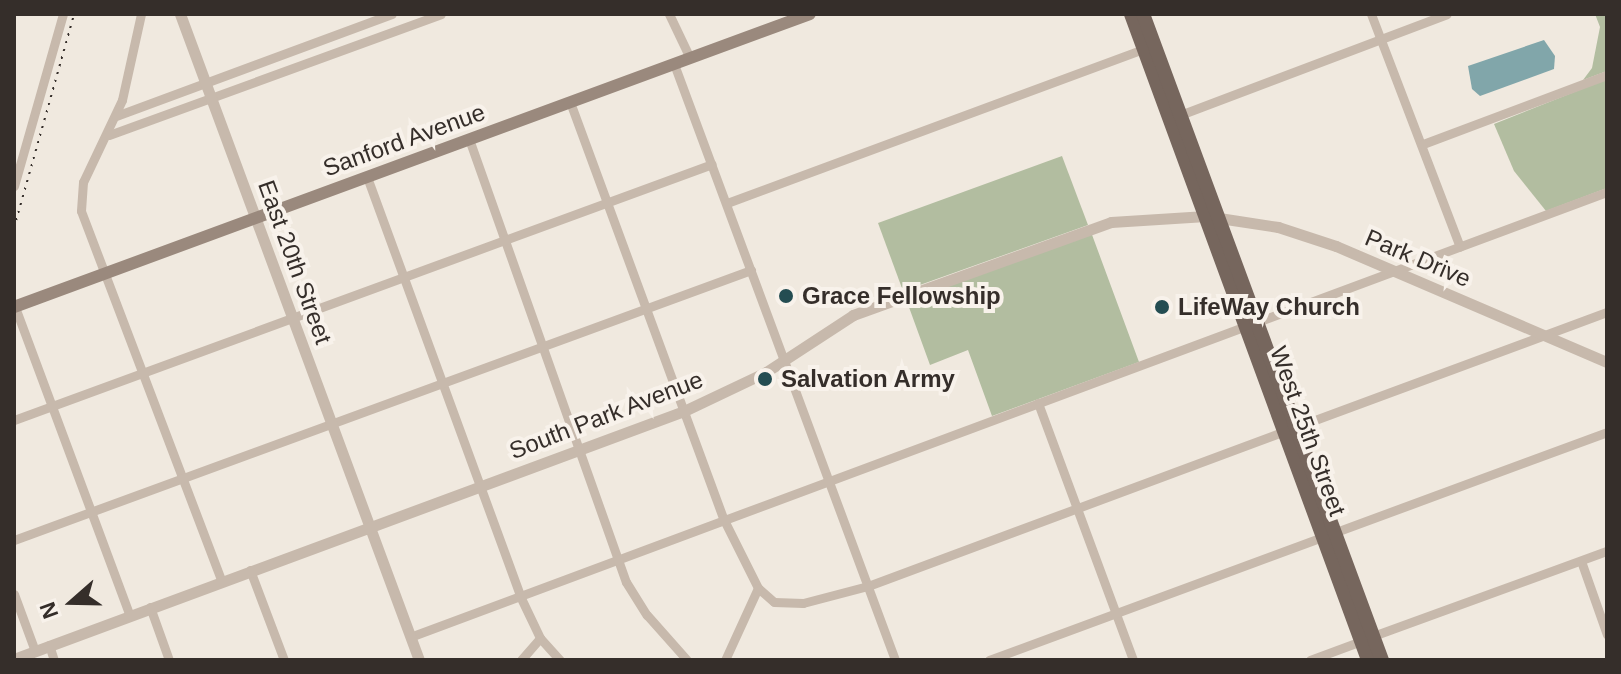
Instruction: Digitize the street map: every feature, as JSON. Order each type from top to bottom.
[{"type":"main road","name":"Sanford Avenue","points":[[14,307],[810,14]]},
{"type":"main road","points":[[1131,14],[1212,217]]},
{"type":"main road","points":[[1143,14],[1180,115],[1212,217]]},
{"type":"main road","points":[[1136,29],[1161,63]]},
{"type":"main road","name":"West 25th Street","points":[[1212,217],[1367,638],[1382,660]]},
{"type":"main road","name":"West 25th Street","points":[[1252,324],[1266,380],[1290,429]]},
{"type":"main road","name":"West 25th Street","points":[[1367,638],[1368,660]]},
{"type":"street","points":[[14,186],[63,14]]},
{"type":"street","points":[[141,14],[116,116],[109,135],[90,164],[79,196],[104,274],[221,580]]},
{"type":"street","name":"East 20th Street","points":[[180,14],[419,660]]},
{"type":"street","points":[[116,116],[392,14]]},
{"type":"street","points":[[109,135],[441,14]]},
{"type":"street","points":[[669,14],[690,58]]},
{"type":"street","points":[[1371,14],[1460,247]]},
{"type":"street","points":[[1180,115],[1447,14]]},
{"type":"street","points":[[727,203],[1144,49]]},
{"type":"street","points":[[674,64],[895,660]]},
{"type":"street","points":[[1423,144],[1607,75]]},
{"type":"street","points":[[570,102],[724,520],[758,588],[774,602],[803,603],[868,586],[1607,312]]},
{"type":"street","points":[[469,139],[545,344],[619,558],[637,601],[687,660]]},
{"type":"street","points":[[14,420],[712,164]]},
{"type":"street","points":[[367,177],[520,596],[540,638],[560,660]]},
{"type":"street","points":[[410,637],[1607,192]]},
{"type":"street","name":"Park Drive","points":[[1212,217],[1309,236],[1607,362]]},
{"type":"street","name":"South Park Avenue","points":[[14,659],[684,411],[734,390],[853,315],[1090,228],[1127,219],[1212,217]]},
{"type":"street","points":[[14,540],[441,380],[751,270]]},
{"type":"street","points":[[14,307],[129,614]]},
{"type":"street","points":[[1038,403],[1133,660]]},
{"type":"street","points":[[989,660],[1607,432]]},
{"type":"street","points":[[1310,660],[1607,551]]},
{"type":"street","points":[[1581,561],[1607,635]]},
{"type":"street","points":[[250,570],[284,660]]},
{"type":"street","points":[[725,660],[758,588]]},
{"type":"street","points":[[14,594],[35,651]]},
{"type":"street","points":[[150,607],[169,660]]},
{"type":"street","points":[[521,660],[540,638]]},
{"type":"street","points":[[49,645],[54,660]]},
{"type":"green space","points":[[1595,14],[1607,14],[1607,71],[1583,80],[1592,68],[1600,27]]},
{"type":"green space","points":[[1607,79],[1607,188],[1546,211],[1514,171],[1494,124]]},
{"type":"green space","points":[[1062,156],[1088,225],[903,291],[878,223]]},
{"type":"green space","points":[[1091,232],[1139,362],[992,416],[968,350],[930,365],[906,299]]},
{"type":"water","points":[[1544,40],[1555,56],[1554,69],[1480,96],[1472,89],[1468,66]]},
{"type":"railway","points":[[14,228],[74,14]]},
{"type":"place","name":"Grace Fellowship","points":[[786,296]]},
{"type":"place","name":"LifeWay Church","points":[[1162,307]]},
{"type":"place","name":"Salvation Army","points":[[765,379]]}]
